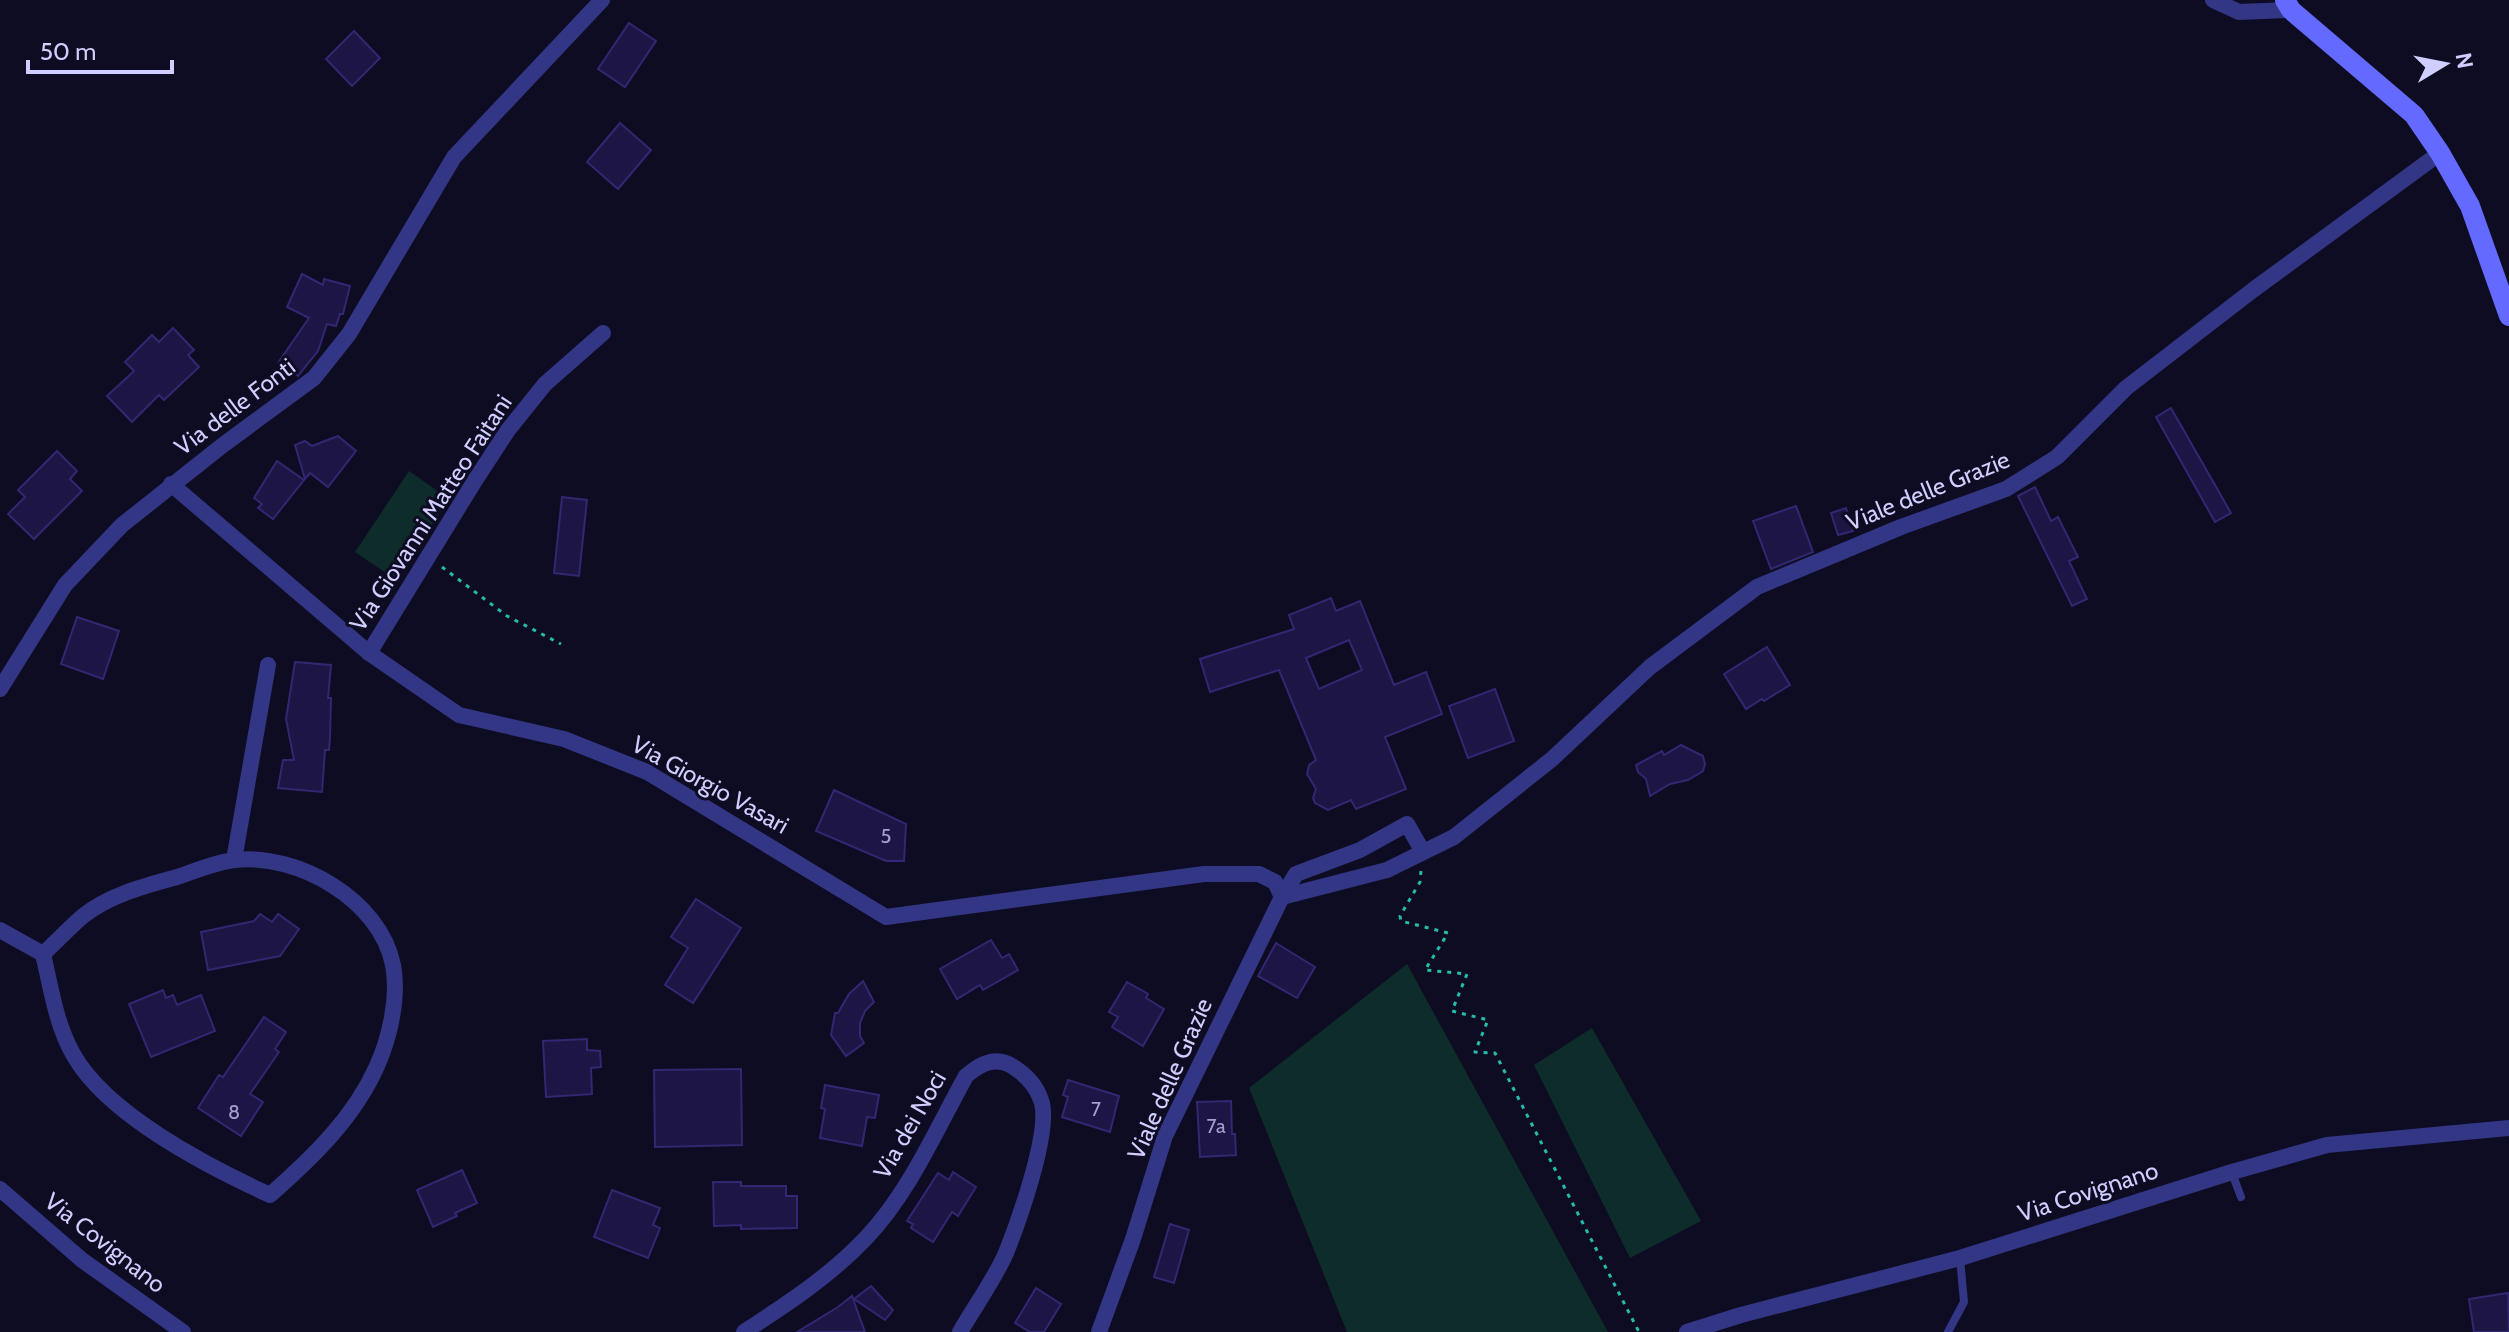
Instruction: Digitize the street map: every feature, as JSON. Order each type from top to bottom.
[{"type":"street","name":"Via delle Fonti","points":[[0,689],[65,585],[122,525],[171,484],[314,378],[349,334],[454,157],[602,0]]},
{"type":"street","points":[[2213,0],[2239,12],[2288,5],[2414,115],[2470,206],[2509,316]]},
{"type":"street","name":"Viale delle Grazie","points":[[1282,897],[1387,870],[1454,837],[1552,759],[1650,667],[1757,587],[1901,527],[2006,489],[2057,457],[2126,388],[2440,153]]},
{"type":"street","name":"Via Giovanni Matteo Faitani","points":[[369,653],[508,430],[545,384],[603,333]]},
{"type":"street","name":"Via Giorgio Vasari","points":[[171,484],[369,653],[459,715],[564,739],[647,772],[886,917],[1204,874],[1259,874],[1275,882],[1282,897]]},
{"type":"street","points":[[234,860],[268,665]]},
{"type":"street","name":"Viale delle Grazie","points":[[1099,1332],[1133,1239],[1165,1136],[1296,874],[1360,850],[1407,824],[1423,852]]},
{"type":"street","points":[[0,930],[43,954],[58,1017],[73,1055],[106,1095],[176,1147],[270,1195],[303,1167],[353,1110],[378,1064],[393,1009],[393,964],[375,922],[334,887],[286,863],[234,860],[123,893],[84,915],[43,954]]},
{"type":"street","name":"Via dei Noci","points":[[744,1332],[822,1279],[867,1237],[910,1180],[966,1076],[978,1066],[997,1059],[1029,1077],[1042,1101],[1043,1130],[1030,1182],[1005,1254],[960,1332]]},
{"type":"street","name":"Via Covignano","points":[[1687,1332],[1960,1258],[2327,1145],[2509,1128]]},
{"type":"street","name":"Via Covignano","points":[[0,1189],[82,1260],[183,1332]]},
{"type":"lane","points":[[2232,1172],[2241,1197]]},
{"type":"lane","points":[[1948,1332],[1964,1302],[1960,1258]]},
{"type":"path","points":[[429,557],[507,616],[561,644]]},
{"type":"path","points":[[1423,852],[1420,882],[1400,916],[1401,921],[1448,933],[1425,970],[1467,974],[1452,1011],[1488,1020],[1475,1052],[1495,1053],[1639,1332]]},
{"type":"green space","points":[[409,471],[449,499],[395,579],[355,552]]},
{"type":"green space","points":[[1407,964],[1608,1332],[1347,1332],[1249,1088]]},
{"type":"green space","points":[[1592,1028],[1701,1221],[1630,1258],[1534,1065]]},
{"type":"building","points":[[629,23],[656,41],[625,87],[598,69]]},
{"type":"building","points":[[354,31],[380,58],[352,86],[326,59]]},
{"type":"building","points":[[620,123],[651,150],[618,189],[587,162]]},
{"type":"building","points":[[302,274],[323,285],[324,279],[350,286],[343,314],[340,314],[336,326],[327,324],[318,351],[298,376],[278,363],[309,318],[287,307]]},
{"type":"building","points":[[173,328],[194,350],[188,355],[199,367],[164,400],[159,395],[132,422],[107,396],[134,371],[125,362],[152,335],[159,342]]},
{"type":"building","points":[[2171,408],[2231,513],[2215,522],[2156,417]]},
{"type":"building","points":[[338,436],[356,451],[328,487],[310,473],[305,479],[295,445],[305,441],[312,446]]},
{"type":"building","points":[[57,451],[77,471],[70,479],[82,491],[34,539],[8,514],[25,497],[18,490]]},
{"type":"building","points":[[277,461],[304,480],[273,519],[258,508],[262,504],[254,498]]},
{"type":"building","points":[[2035,487],[2051,521],[2058,517],[2078,557],[2069,561],[2087,599],[2072,606],[2018,496]]},
{"type":"building","points":[[562,497],[587,500],[579,576],[554,573]]},
{"type":"building","points":[[1796,506],[1813,552],[1771,569],[1753,521]]},
{"type":"building","points":[[1846,508],[1853,531],[1838,535],[1831,513]]},
{"type":"building","points":[[1331,598],[1336,611],[1360,601],[1394,685],[1426,672],[1442,714],[1385,737],[1406,789],[1356,809],[1351,800],[1328,810],[1315,803],[1313,798],[1316,789],[1307,774],[1309,765],[1316,760],[1279,670],[1210,692],[1200,659],[1294,629],[1289,615]],"holes":[[[1349,640],[1362,670],[1319,689],[1306,658]]]},
{"type":"building","points":[[77,617],[119,631],[103,679],[61,664]]},
{"type":"building","points":[[1767,647],[1790,685],[1746,709],[1724,674]]},
{"type":"building","points":[[295,662],[331,665],[328,698],[331,698],[330,737],[329,750],[325,750],[322,792],[278,788],[283,760],[294,760],[286,719]]},
{"type":"building","points":[[1495,689],[1514,741],[1468,758],[1449,706]]},
{"type":"building","points":[[1681,745],[1703,756],[1703,771],[1650,796],[1646,779],[1638,772],[1636,765]]},
{"type":"building","points":[[834,790],[906,824],[904,861],[886,861],[816,831]]},
{"type":"building","points":[[696,899],[741,928],[693,1003],[665,985],[688,948],[671,937]]},
{"type":"building","points":[[260,914],[272,922],[278,914],[299,929],[280,956],[208,970],[201,932],[254,921]]},
{"type":"building","points":[[991,940],[1002,958],[1009,954],[1018,970],[983,990],[980,985],[957,999],[940,969]]},
{"type":"building","points":[[1276,943],[1315,967],[1297,998],[1258,976]]},
{"type":"building","points":[[863,981],[874,1002],[865,1011],[860,1023],[860,1036],[864,1043],[846,1056],[831,1035],[835,1013]]},
{"type":"building","points":[[1127,982],[1148,994],[1146,998],[1164,1009],[1143,1046],[1112,1027],[1118,1017],[1109,1012]]},
{"type":"building","points":[[163,990],[166,998],[173,995],[177,1005],[201,995],[215,1031],[151,1057],[129,1004]]},
{"type":"building","points":[[264,1017],[286,1032],[275,1049],[279,1052],[250,1094],[263,1102],[241,1136],[198,1108]]},
{"type":"building","points":[[587,1039],[587,1050],[600,1051],[601,1067],[591,1068],[592,1094],[546,1097],[543,1041]]},
{"type":"building","points":[[741,1069],[742,1145],[655,1147],[654,1070]]},
{"type":"building","points":[[1068,1080],[1119,1096],[1110,1132],[1062,1117],[1068,1097],[1063,1095]]},
{"type":"building","points":[[825,1085],[879,1095],[875,1118],[867,1117],[862,1146],[820,1138]]},
{"type":"building","points":[[1231,1101],[1236,1155],[1200,1157],[1197,1102]]},
{"type":"building","points":[[462,1170],[477,1203],[433,1227],[417,1190]]},
{"type":"building","points":[[953,1172],[976,1187],[958,1216],[952,1212],[933,1242],[911,1228],[913,1224],[907,1221],[938,1173],[949,1180]]},
{"type":"building","points":[[713,1182],[741,1182],[741,1186],[786,1186],[786,1196],[797,1196],[797,1228],[714,1226]]},
{"type":"building","points":[[612,1190],[660,1208],[653,1225],[660,1228],[648,1258],[594,1237]]},
{"type":"building","points":[[1170,1224],[1189,1230],[1174,1283],[1154,1277]]},
{"type":"building","points":[[871,1286],[893,1310],[885,1320],[854,1299]]},
{"type":"building","points":[[1036,1288],[1061,1304],[1044,1332],[1030,1332],[1015,1323]]},
{"type":"building","points":[[2508,1293],[2509,1332],[2474,1332],[2469,1299]]},
{"type":"building","points":[[852,1296],[865,1332],[797,1332],[838,1307]]}]
